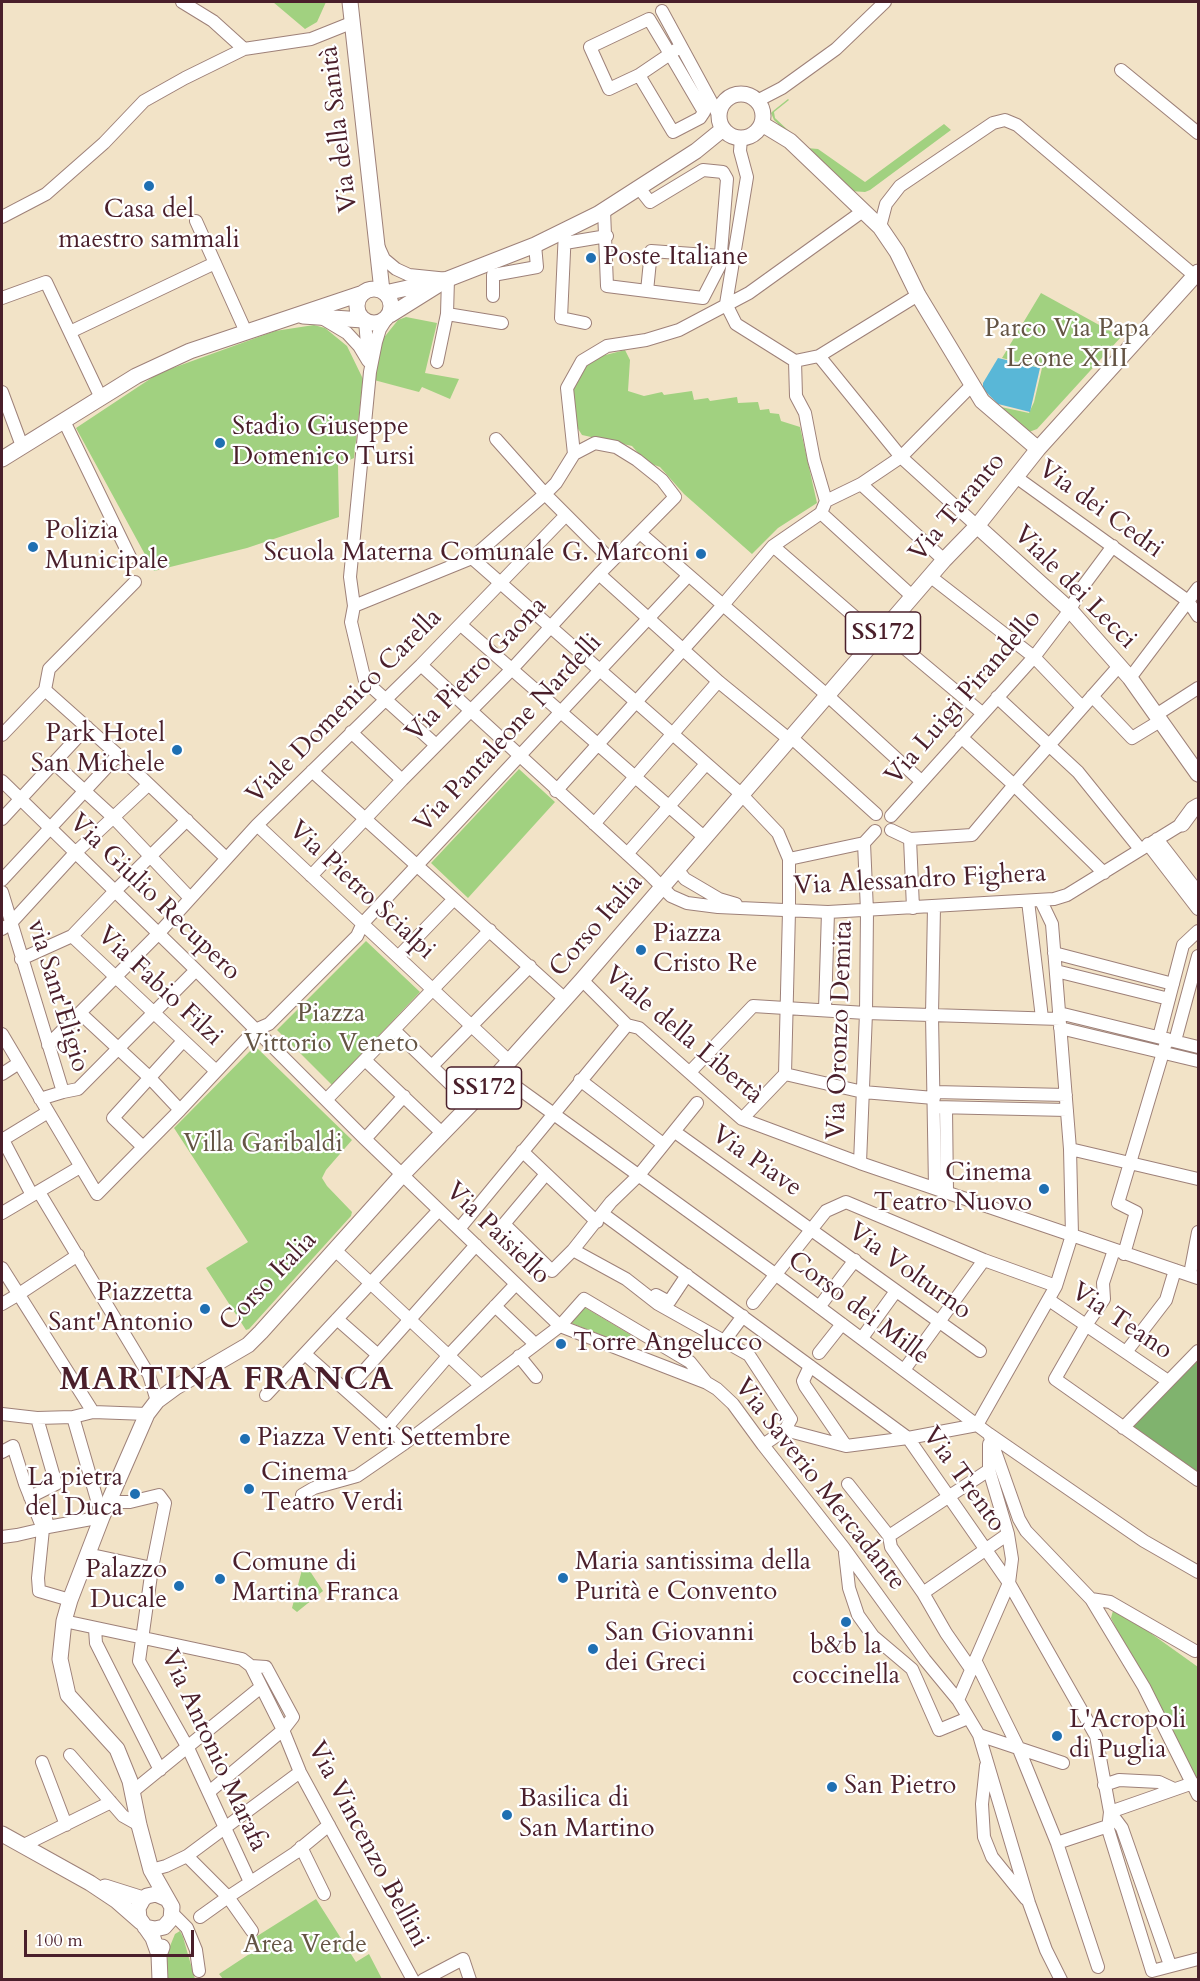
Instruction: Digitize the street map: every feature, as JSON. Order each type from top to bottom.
[{"type":"main road","name":"Via della Sanità","points":[[350,2],[384,292]]},
{"type":"main road","points":[[384,292],[448,279],[535,245],[565,237],[696,151],[721,123],[724,103],[736,95],[751,97],[757,101],[763,116],[762,124],[753,135],[741,138],[728,134],[721,123]]},
{"type":"main road","points":[[762,124],[790,141],[880,227],[897,252],[918,295],[971,386],[982,401],[1038,449]]},
{"type":"main road","name":"Via della Sanità","points":[[364,292],[371,281],[375,266],[377,237]]},
{"type":"main road","name":"SS172","points":[[1038,449],[1197,274]]},
{"type":"main road","points":[[294,315],[378,323],[448,279]]},
{"type":"main road","points":[[2,459],[136,376],[190,351],[377,289],[384,292],[391,303],[388,317]]},
{"type":"main road","points":[[364,292],[359,297],[357,307],[364,320]]},
{"type":"main road","name":"Via Taranto","points":[[741,795],[944,560],[977,526],[1038,449]]},
{"type":"main road","name":"Viale dei Lecci","points":[[977,526],[1070,609],[1130,678],[1198,774]]},
{"type":"main road","name":"Corso Italia","points":[[165,1898],[152,1870],[132,1792],[117,1749],[68,1695],[60,1659],[64,1622],[70,1600],[87,1554],[147,1414],[157,1401],[248,1345],[403,1174],[471,1104],[582,980],[741,795]]},
{"type":"main road","points":[[1182,824],[1198,806]]},
{"type":"main road","points":[[1182,824],[1198,821]]},
{"type":"main road","points":[[2,1834],[90,1882],[117,1901],[143,1924],[160,1929],[170,1918]]},
{"type":"main road","name":"Corso Italia","points":[[145,1898],[152,1870]]},
{"type":"main road","points":[[90,1882],[145,1898],[156,1894],[165,1898],[172,1907],[159,1954]]},
{"type":"main road","points":[[145,1898],[138,1913],[153,1938],[159,1954],[160,1980]]},
{"type":"street","points":[[182,2],[213,21],[244,49]]},
{"type":"street","points":[[757,101],[782,88],[837,49],[885,2]]},
{"type":"street","points":[[662,11],[721,123]]},
{"type":"street","points":[[639,75],[673,132],[700,118],[704,112],[670,54],[649,19],[590,47],[609,88],[639,75],[670,54],[681,46]]},
{"type":"street","points":[[2,217],[46,194],[104,144],[144,101],[185,78],[244,49],[311,39],[351,23]]},
{"type":"street","points":[[1121,70],[1198,133]]},
{"type":"street","points":[[880,227],[886,204],[900,186],[993,123],[1005,120],[1017,125],[1197,274]]},
{"type":"street","points":[[741,138],[740,151],[747,177],[726,304],[736,324],[795,361],[819,356],[918,295]]},
{"type":"street","points":[[604,210],[607,236],[607,286],[703,298],[720,265],[727,179],[723,172],[703,170],[650,202],[639,188]]},
{"type":"street","points":[[354,606],[472,558],[556,483],[574,454],[567,388],[582,361],[607,346],[646,340],[679,330],[749,294],[863,211]]},
{"type":"street","points":[[196,221],[246,332]]},
{"type":"street","points":[[585,323],[561,318],[565,237],[607,236]]},
{"type":"street","points":[[377,237],[384,259],[396,269],[410,275],[448,279],[447,314],[437,362]]},
{"type":"street","points":[[493,296],[493,275],[537,267],[535,245]]},
{"type":"street","points":[[647,291],[651,251],[721,256]]},
{"type":"street","points":[[70,332],[215,263]]},
{"type":"street","points":[[2,298],[46,282],[101,398]]},
{"type":"street","points":[[447,314],[502,323]]},
{"type":"street","points":[[321,317],[347,333],[359,345],[369,367]]},
{"type":"street","points":[[388,317],[380,329],[369,367],[350,577],[354,606],[351,622],[365,681],[436,745]]},
{"type":"street","points":[[364,320],[369,367]]},
{"type":"street","points":[[819,356],[901,457],[977,526]]},
{"type":"street","points":[[795,361],[796,396],[805,413],[824,507]]},
{"type":"street","points":[[556,791],[723,605],[772,546],[824,507],[901,457],[971,386]]},
{"type":"street","points":[[2,392],[22,446]]},
{"type":"street","points":[[64,421],[130,557]]},
{"type":"street","points":[[496,439],[545,494],[612,561]]},
{"type":"street","name":"Via Pietro Gaona","points":[[311,876],[675,497],[662,480],[616,447],[595,443],[574,454]]},
{"type":"street","name":"Via dei Cedri","points":[[1016,477],[1188,601]]},
{"type":"street","points":[[861,484],[944,560]]},
{"type":"street","name":"Via Taranto","points":[[824,507],[913,597]]},
{"type":"street","name":"Viale Domenico Carella","points":[[48,1045],[158,934],[257,825],[461,625],[566,515]]},
{"type":"street","points":[[640,533],[828,696],[921,782]]},
{"type":"street","points":[[772,546],[982,713]]},
{"type":"street","name":"Via Luigi Pirandello","points":[[891,816],[1034,657],[1113,546]]},
{"type":"street","points":[[472,558],[741,795],[778,833],[789,859],[785,1074],[742,1119]]},
{"type":"street","points":[[599,574],[876,814]]},
{"type":"street","name":"Via Pantaleone Nardelli","points":[[363,923],[418,867],[688,576]]},
{"type":"street","points":[[931,577],[1034,657],[1082,706]]},
{"type":"street","points":[[2,735],[45,690],[49,669],[135,582]]},
{"type":"street","points":[[1130,678],[1198,588]]},
{"type":"street","points":[[1188,601],[1198,616]]},
{"type":"street","points":[[461,625],[704,837]]},
{"type":"street","name":"Via Alessandro Fighera","points":[[421,665],[677,900],[687,903],[718,907],[828,912],[1034,901],[1067,895],[1182,824]]},
{"type":"street","points":[[891,830],[910,839],[972,835],[1119,666]]},
{"type":"street","points":[[594,824],[716,684]]},
{"type":"street","points":[[1092,696],[1132,738],[1198,688]]},
{"type":"street","points":[[45,690],[118,755],[226,858]]},
{"type":"street","points":[[997,697],[1078,772],[1198,892]]},
{"type":"street","points":[[2,819],[87,727]]},
{"type":"street","points":[[351,732],[402,780]]},
{"type":"street","points":[[962,737],[1104,873]]},
{"type":"street","points":[[2,880],[118,755]]},
{"type":"street","points":[[54,764],[114,818],[190,898]]},
{"type":"street","points":[[627,854],[706,764]]},
{"type":"street","points":[[312,771],[565,999]]},
{"type":"street","name":"Via Giulio Recupero","points":[[2,781],[403,1174]]},
{"type":"street","points":[[6,926],[75,853],[148,785]]},
{"type":"street","points":[[882,812],[891,816],[894,824],[891,830],[885,834],[875,831],[872,820],[876,814],[882,812]]},
{"type":"street","points":[[21,959],[72,936],[187,820]]},
{"type":"street","name":"Via Pietro Scialpi","points":[[257,825],[508,1060]]},
{"type":"street","points":[[789,859],[864,843],[875,831]]},
{"type":"street","points":[[910,839],[913,908]]},
{"type":"street","name":"Via Oronzo Demita","points":[[860,1163],[866,1013],[867,911],[864,843]]},
{"type":"street","points":[[1148,844],[1198,909]]},
{"type":"street","name":"Via Alessandro Fighera","points":[[677,869],[685,879],[719,898],[748,908]]},
{"type":"street","name":"via Sant'Eligio","points":[[2,892],[6,926],[21,959],[63,1092],[40,1099]]},
{"type":"street","points":[[626,1279],[658,1305],[749,1354],[788,1424],[846,1446],[908,1438],[977,1425],[1056,1286],[1072,1235],[1070,1149],[1053,924],[1067,895]]},
{"type":"street","points":[[398,957],[454,899]]},
{"type":"street","points":[[1034,901],[1053,924]]},
{"type":"street","points":[[1034,901],[1042,1018]]},
{"type":"street","points":[[934,907],[932,1015],[941,1189]]},
{"type":"street","points":[[825,1011],[828,912]]},
{"type":"street","points":[[2,1034],[97,1194],[255,1030],[269,1024],[357,936],[363,923]]},
{"type":"street","points":[[326,1100],[490,930]]},
{"type":"street","points":[[1167,1039],[1169,999],[1183,945],[1198,931]]},
{"type":"street","name":"Via Fabio Filzi","points":[[72,936],[216,1071]]},
{"type":"street","points":[[1054,953],[1173,984]]},
{"type":"street","points":[[1198,957],[1167,1039],[1118,1203],[1136,1212],[1103,1283],[1104,1299],[1055,1379],[1198,1480]]},
{"type":"street","points":[[432,1066],[530,966]]},
{"type":"street","points":[[63,1092],[78,1089],[196,970]]},
{"type":"street","points":[[1056,970],[1169,999]]},
{"type":"street","name":"Viale della Libertà","points":[[582,980],[627,1025],[639,1028],[742,1119],[860,1163],[1194,1276]]},
{"type":"street","points":[[690,1072],[753,1006],[866,1013],[1042,1018],[1167,1039],[1198,1047]]},
{"type":"street","points":[[80,1013],[149,1077],[180,1110]]},
{"type":"street","points":[[1060,1020],[1198,1061]]},
{"type":"street","points":[[459,1229],[627,1025]]},
{"type":"street","points":[[394,1030],[471,1104]]},
{"type":"street","points":[[143,1147],[113,1118],[183,1041]]},
{"type":"street","points":[[365,1060],[442,1133]]},
{"type":"street","points":[[2,1074],[20,1063]]},
{"type":"street","name":"Corso dei Mille","points":[[497,1073],[862,1338],[988,1434],[1144,1541],[1198,1572]]},
{"type":"street","points":[[785,1074],[863,1092],[937,1101],[1067,1110]]},
{"type":"street","points":[[580,1080],[663,1144]]},
{"type":"street","points":[[937,1101],[1066,1095]]},
{"type":"street","points":[[365,1139],[404,1096]]},
{"type":"street","points":[[546,1174],[504,1224],[552,1271],[573,1250],[612,1202],[639,1175],[697,1103]]},
{"type":"street","points":[[48,1112],[2,1139],[78,1255],[149,1375],[157,1401]]},
{"type":"street","name":"Via Piave","points":[[675,1132],[811,1228]]},
{"type":"street","points":[[1070,1149],[1198,1179]]},
{"type":"street","name":"Via Trento","points":[[522,1150],[546,1174],[600,1218],[687,1275],[908,1438],[1009,1582],[1096,1736],[1110,1812]]},
{"type":"street","points":[[2,1213],[80,1167]]},
{"type":"street","name":"Via Paisiello","points":[[403,1174],[560,1326]]},
{"type":"street","name":"Via Teano","points":[[753,1303],[826,1211],[846,1202],[984,1260],[1056,1286]]},
{"type":"street","points":[[266,1395],[439,1210]]},
{"type":"street","name":"Via Volturno","points":[[811,1228],[980,1351]]},
{"type":"street","points":[[1194,1276],[1198,1232]]},
{"type":"street","points":[[347,1390],[476,1245]]},
{"type":"street","points":[[335,1250],[480,1385]]},
{"type":"street","points":[[573,1250],[669,1302],[687,1275]]},
{"type":"street","points":[[2,1304],[78,1255]]},
{"type":"street","points":[[819,1307],[855,1260]]},
{"type":"street","points":[[904,1370],[984,1260]]},
{"type":"street","points":[[2,1268],[93,1412]]},
{"type":"street","points":[[1126,1353],[1166,1300],[1175,1270]]},
{"type":"street","points":[[387,1426],[449,1355],[516,1284]]},
{"type":"street","points":[[862,1338],[896,1291]]},
{"type":"street","points":[[302,1495],[314,1488],[357,1476],[405,1443],[560,1326],[584,1299],[690,1362],[707,1383]]},
{"type":"street","name":"Via Teano","points":[[1048,1300],[1168,1381]]},
{"type":"street","points":[[495,1306],[535,1344]]},
{"type":"street","points":[[725,1340],[743,1316]]},
{"type":"street","points":[[337,1319],[378,1355]]},
{"type":"street","points":[[819,1353],[842,1324]]},
{"type":"street","name":"Via Saverio Mercadante","points":[[560,1326],[707,1383],[717,1389],[733,1404],[844,1548],[901,1629],[958,1700],[979,1735],[1029,1903],[1046,1950],[1061,1980]]},
{"type":"street","points":[[1123,1428],[1198,1351]]},
{"type":"street","points":[[305,1354],[405,1443]]},
{"type":"street","points":[[519,1356],[536,1377]]},
{"type":"street","points":[[810,1366],[803,1381],[805,1386],[846,1446]]},
{"type":"street","points":[[2,1414],[37,1418],[73,1417],[93,1412],[147,1414]]},
{"type":"street","points":[[36,1512],[44,1509],[48,1527],[102,1518],[73,1417]]},
{"type":"street","points":[[30,1497],[56,1484],[37,1418]]},
{"type":"street","points":[[763,1445],[788,1424]]},
{"type":"street","points":[[958,1700],[1009,1582],[1012,1559],[1008,1534],[988,1470],[988,1434]]},
{"type":"street","points":[[988,1434],[1010,1497],[1026,1531],[1091,1599],[1144,1687],[1198,1795]]},
{"type":"street","points":[[2,1452],[13,1446],[43,1529],[38,1578],[39,1591],[70,1600]]},
{"type":"street","points":[[890,1541],[988,1470]]},
{"type":"street","points":[[849,1484],[890,1541],[946,1633],[973,1664],[1018,1747],[1057,1843],[1098,1967]]},
{"type":"street","name":"Via Antonio Marafa","points":[[109,1502],[130,1502],[159,1495],[165,1503],[152,1568],[139,1661],[188,1748],[250,1882]]},
{"type":"street","points":[[2,1537],[43,1529]]},
{"type":"street","points":[[923,1593],[1008,1534]]},
{"type":"street","points":[[844,1548],[849,1588],[858,1615],[873,1636],[912,1669],[939,1730],[968,1718]]},
{"type":"street","points":[[87,1554],[152,1568]]},
{"type":"street","points":[[1091,1599],[1110,1602],[1195,1651]]},
{"type":"street","name":"Via Vincenzo Bellini","points":[[64,1622],[242,1659],[251,1666],[283,1730],[300,1772],[413,1980]]},
{"type":"street","points":[[95,1629],[96,1642],[160,1770]]},
{"type":"street","points":[[912,1669],[925,1660]]},
{"type":"street","name":"Via Vincenzo Bellini","points":[[251,1666],[266,1667],[293,1717],[283,1730]]},
{"type":"street","points":[[132,1792],[261,1687]]},
{"type":"street","points":[[209,1792],[283,1730]]},
{"type":"street","points":[[979,1735],[1063,1763]]},
{"type":"street","points":[[70,1755],[123,1816],[139,1825]]},
{"type":"street","points":[[986,1758],[982,1804],[984,1837],[992,1857],[1029,1903]]},
{"type":"street","points":[[42,1762],[66,1825]]},
{"type":"street","points":[[152,1870],[187,1856],[300,1772]]},
{"type":"street","points":[[1104,1785],[1119,1780],[1159,1782],[1174,1789]]},
{"type":"street","points":[[1110,1812],[1193,1783]]},
{"type":"street","points":[[24,1845],[111,1802]]},
{"type":"street","points":[[1110,1812],[1108,1828],[1152,1971],[1198,1959]]},
{"type":"street","points":[[1110,1812],[1122,1828],[1170,1965]]},
{"type":"street","points":[[200,1917],[301,1847],[328,1825]]},
{"type":"street","points":[[1057,1843],[1108,1828]]},
{"type":"street","points":[[301,1847],[324,1894]]},
{"type":"street","points":[[187,1856],[228,1898],[252,1931]]},
{"type":"street","points":[[170,1918],[187,1928],[196,1950],[199,1971]]},
{"type":"street","points":[[423,1980],[463,1959],[470,1980]]},
{"type":"green space","points":[[273,2],[326,2],[317,22],[305,29]]},
{"type":"green space","points":[[788,99],[774,112],[775,118],[807,148],[818,149],[865,182],[944,124],[951,130],[870,190],[850,191],[774,120],[771,113]]},
{"type":"green space","name":"Parco Via Papa Leone XIII","points":[[1041,293],[1121,337],[1037,429],[1029,432],[1001,407],[1029,413],[1042,368],[1002,358]]},
{"type":"green space","points":[[406,317],[437,323],[425,373],[459,379],[450,399],[422,387],[419,392],[374,380],[382,340],[398,320]]},
{"type":"green space","name":"Stadio Giuseppe Domenico Tursi","points":[[314,325],[325,328],[347,346],[363,379],[354,458],[338,465],[339,517],[247,548],[154,571],[76,428],[159,373],[275,331]]},
{"type":"green space","points":[[625,350],[630,360],[628,391],[644,396],[662,392],[664,395],[692,391],[694,400],[708,398],[710,401],[737,397],[738,403],[758,402],[760,410],[769,409],[770,413],[779,414],[781,421],[800,427],[817,503],[778,528],[752,554],[684,494],[660,467],[646,462],[632,446],[582,435],[570,416],[567,388],[582,361]]},
{"type":"green space","points":[[519,769],[555,802],[468,898],[431,863]]},
{"type":"green space","name":"Piazza Vittorio Veneto","points":[[366,941],[420,992],[332,1085],[277,1030]]},
{"type":"green space","name":"Villa Garibaldi","points":[[255,1046],[352,1140],[326,1170],[322,1178],[352,1212],[351,1216],[246,1330],[206,1268],[248,1242],[174,1128]]},
{"type":"green space","points":[[584,1307],[631,1335],[621,1343],[571,1323]]},
{"type":"green space","points":[[1198,1351],[1198,1480],[1123,1428]]},
{"type":"green space","points":[[304,1562],[323,1591],[297,1612],[292,1608]]},
{"type":"green space","points":[[1114,1607],[1198,1667],[1198,1791],[1111,1618]]},
{"type":"green space","name":"Area Verde","points":[[316,1899],[356,1962],[369,1954],[382,1979],[223,1979],[219,1974],[260,1947],[254,1938]]},
{"type":"green space","name":"Area Verde","points":[[180,1931],[195,1979],[165,1980],[168,1951],[175,1934]]},
{"type":"water","points":[[998,358],[1040,368],[1030,412],[998,404],[983,389],[983,383]]},
{"type":"place","name":"Casa del maestro sammali","points":[[149,186]]},
{"type":"place","name":"Poste Italiane","points":[[591,258]]},
{"type":"place","name":"Stadio Giuseppe Domenico Tursi","points":[[220,443]]},
{"type":"place","name":"Polizia Municipale","points":[[33,547]]},
{"type":"place","name":"Scuola Materna Comunale G. Marconi","points":[[701,554]]},
{"type":"place","name":"Park Hotel San Michele","points":[[177,750]]},
{"type":"place","name":"Piazza Cristo Re","points":[[641,950]]},
{"type":"place","name":"Cinema Teatro Nuovo","points":[[1044,1189]]},
{"type":"place","name":"Piazzetta Sant'Antonio","points":[[205,1309]]},
{"type":"place","name":"Torre Angelucco","points":[[561,1344]]},
{"type":"place","name":"Piazza Venti Settembre","points":[[245,1439]]},
{"type":"place","name":"Cinema Teatro Verdi","points":[[249,1489]]},
{"type":"place","name":"La pietra del Duca","points":[[135,1494]]},
{"type":"place","name":"Maria santissima della Purità e Convento","points":[[563,1578]]},
{"type":"place","name":"Comune di Martina Franca","points":[[220,1579]]},
{"type":"place","name":"Palazzo Ducale","points":[[179,1586]]},
{"type":"place","name":"b&b la coccinella","points":[[846,1622]]},
{"type":"place","name":"San Giovanni dei Greci","points":[[593,1649]]},
{"type":"place","name":"L'Acropoli di Puglia","points":[[1057,1736]]},
{"type":"place","name":"San Pietro","points":[[832,1787]]},
{"type":"place","name":"Basilica di San Martino","points":[[507,1815]]},
{"type":"district","name":"MARTINA FRANCA","points":[[227,1382]]}]
